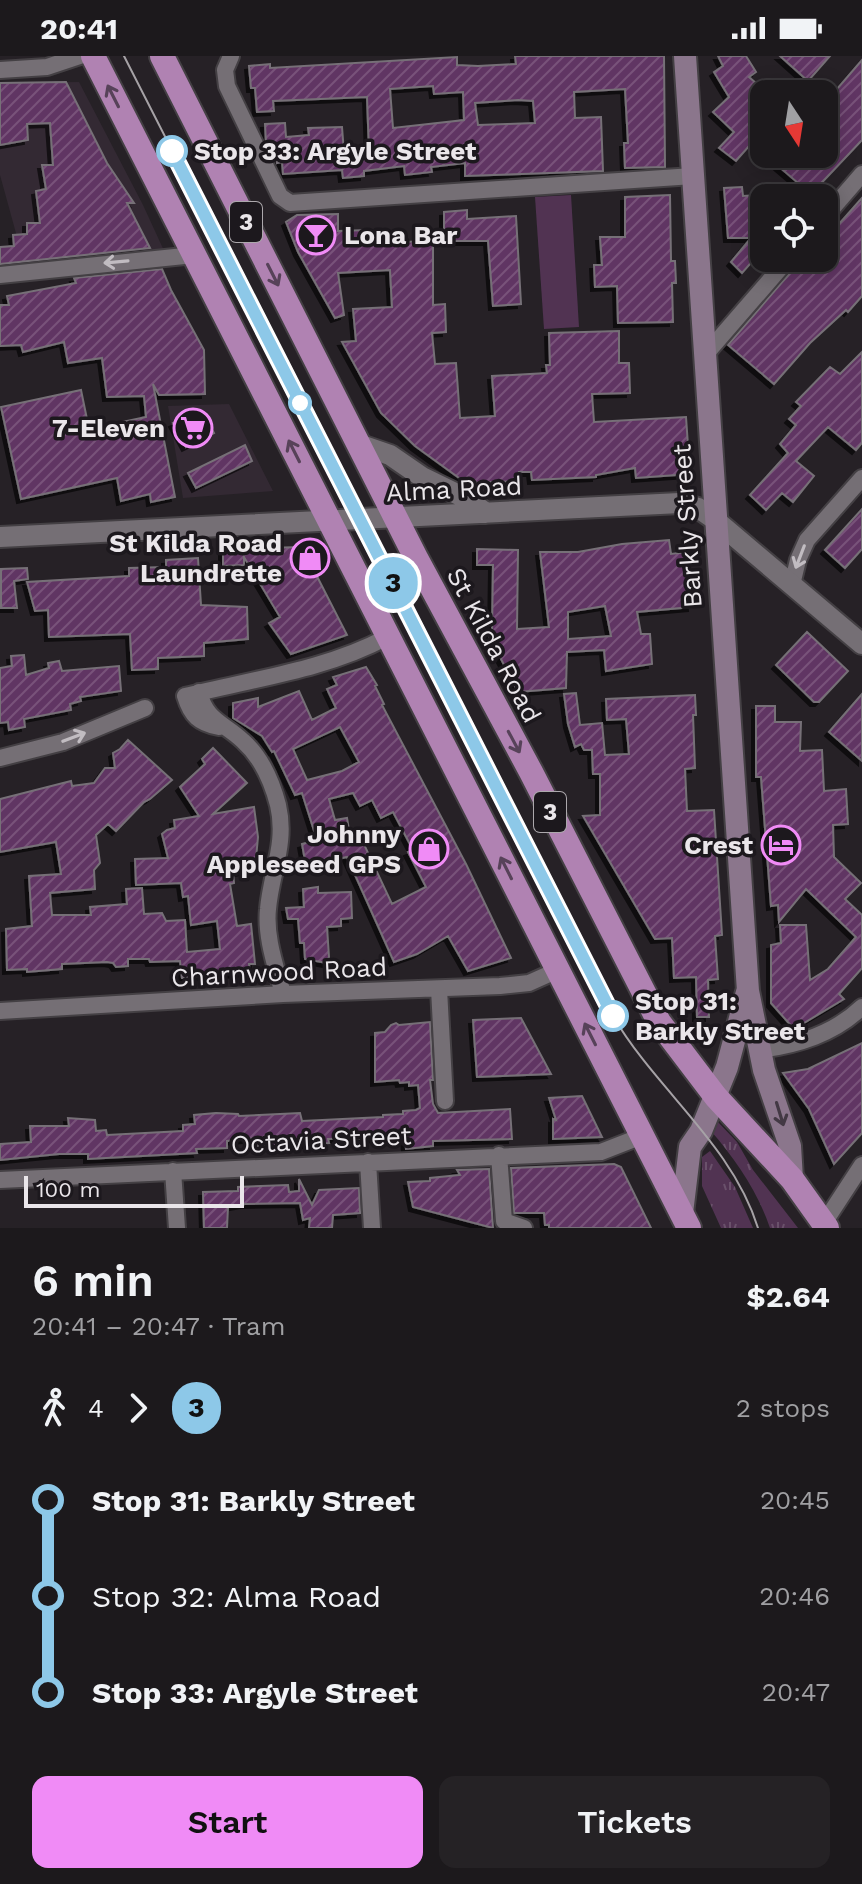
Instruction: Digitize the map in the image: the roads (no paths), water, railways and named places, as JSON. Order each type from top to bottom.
[{"type":"highway","name":"3","points":[[93,56],[685,1220]]},
{"type":"highway","name":"St Kilda Road","points":[[162,56],[358,444],[642,993],[659,1022],[716,1097],[792,1179],[825,1225]]},
{"type":"main road","name":"Barkly Street","points":[[685,56],[748,991],[760,1050],[790,1146],[792,1179]]},
{"type":"main road","name":"Barkly Street","points":[[685,1220],[690,1147],[716,1097],[748,991]]},
{"type":"street","points":[[0,70],[47,67],[80,56]]},
{"type":"street","points":[[231,56],[225,70],[231,95],[280,196],[290,203],[693,176]]},
{"type":"street","points":[[838,202],[862,174]]},
{"type":"street","points":[[0,275],[194,255]]},
{"type":"street","points":[[705,355],[777,272]]},
{"type":"street","points":[[358,444],[390,455],[486,513]]},
{"type":"street","points":[[792,585],[802,549],[862,478]]},
{"type":"street","name":"Alma Road","points":[[0,537],[669,502],[689,505],[714,519],[862,644]]},
{"type":"street","points":[[283,994],[267,922],[281,839],[278,806],[272,786],[259,760],[243,741],[232,732],[196,719],[190,712],[192,694],[345,656],[387,637]]},
{"type":"street","points":[[0,758],[63,742],[145,708]]},
{"type":"street","name":"Charnwood Road","points":[[0,1011],[529,983],[558,970]]},
{"type":"street","points":[[439,989],[445,1101]]},
{"type":"street","points":[[760,1050],[822,1034],[862,1007]]},
{"type":"street","name":"Octavia Street","points":[[0,1180],[601,1152],[642,1136]]},
{"type":"street","points":[[499,1155],[504,1224],[524,1228]]},
{"type":"street","points":[[368,1162],[372,1228]]},
{"type":"street","points":[[825,1225],[862,1165]]},
{"type":"street","points":[[173,1171],[177,1228]]},
{"type":"tram line","points":[[124,56],[613,1016],[650,1069],[730,1170],[758,1228]]},
{"type":"tram line","name":"3","points":[[172,151],[613,1016]]},
{"type":"place","name":"Stop 33: Argyle Street","points":[[172,151]]},
{"type":"place","name":"Lona Bar","points":[[316,235]]},
{"type":"place","name":"7-Eleven","points":[[193,428]]},
{"type":"place","name":"St Kilda Road Laundrette","points":[[310,558]]},
{"type":"place","name":"Crest","points":[[781,845]]},
{"type":"place","name":"Johnny Appleseed GPS","points":[[429,849]]},
{"type":"place","name":"Stop 31: Barkly Street","points":[[613,1016]]}]
